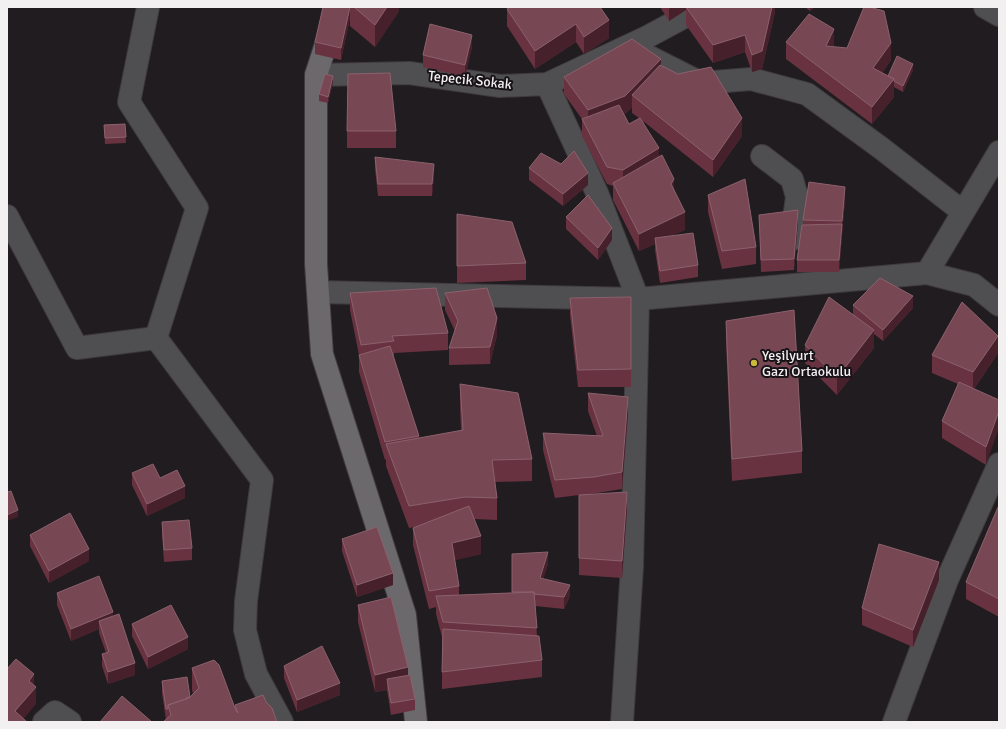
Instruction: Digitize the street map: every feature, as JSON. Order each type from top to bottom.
[{"type":"main road","points":[[338,7],[316,75],[316,257],[322,354],[405,615],[416,722]]},
{"type":"street","points":[[148,7],[129,102],[197,208],[156,338]]},
{"type":"street","name":"Tepecik Sokak","points":[[316,75],[409,73],[500,86],[547,84],[647,37],[703,7]]},
{"type":"street","points":[[985,7],[999,15]]},
{"type":"street","points":[[627,46],[701,83],[751,80],[807,94],[963,212]]},
{"type":"street","points":[[547,84],[597,193],[638,299],[632,567],[622,722]]},
{"type":"street","points":[[927,273],[999,152]]},
{"type":"street","points":[[762,156],[792,179],[797,197],[783,286]]},
{"type":"street","points":[[7,216],[77,348],[156,338]]},
{"type":"street","points":[[318,292],[638,299],[927,273],[974,285],[999,305]]},
{"type":"street","points":[[156,338],[262,480],[246,601],[246,630],[256,674],[282,722]]},
{"type":"street","points":[[894,722],[947,580],[999,464]]},
{"type":"street","points":[[44,722],[55,712],[70,722]]},
{"type":"building","points":[[323,7],[350,7],[341,48],[315,42]]},
{"type":"building","points":[[354,7],[387,7],[375,25]]},
{"type":"building","points":[[510,7],[600,7],[609,20],[584,37],[576,24],[535,51],[507,9]]},
{"type":"building","points":[[686,7],[772,7],[762,51],[752,55],[745,35],[713,45]]},
{"type":"building","points":[[864,7],[884,11],[891,43],[873,68],[894,79],[872,107],[786,42],[809,14],[834,29],[826,46],[847,48]]},
{"type":"building","points":[[430,24],[472,35],[465,65],[423,55]]},
{"type":"building","points":[[632,39],[661,59],[625,96],[588,110],[564,77]]},
{"type":"building","points":[[897,56],[913,64],[903,86],[888,76]]},
{"type":"building","points":[[660,65],[678,74],[711,67],[742,118],[713,160],[632,95]]},
{"type":"building","points":[[390,73],[396,131],[347,131],[348,74]]},
{"type":"building","points":[[325,74],[333,76],[328,97],[319,94]]},
{"type":"building","points":[[619,105],[629,124],[640,118],[659,148],[623,170],[607,167],[582,119]]},
{"type":"building","points":[[125,124],[126,137],[105,138],[104,125]]},
{"type":"building","points":[[574,151],[588,173],[563,194],[529,168],[541,153],[561,164]]},
{"type":"building","points":[[662,155],[674,179],[671,184],[685,212],[639,234],[613,183]]},
{"type":"building","points":[[375,157],[434,164],[432,184],[378,184]]},
{"type":"building","points":[[745,179],[756,247],[722,251],[708,195]]},
{"type":"building","points":[[809,182],[845,187],[842,221],[803,220]]},
{"type":"building","points":[[588,195],[612,228],[598,248],[566,217]]},
{"type":"building","points":[[798,210],[794,259],[761,260],[759,215]]},
{"type":"building","points":[[457,214],[512,222],[526,263],[457,266]]},
{"type":"building","points":[[842,224],[839,260],[797,260],[802,225]]},
{"type":"building","points":[[693,233],[698,265],[660,271],[655,238]]},
{"type":"building","points":[[880,278],[913,296],[883,330],[853,305]]},
{"type":"building","points":[[436,288],[448,333],[392,336],[394,341],[361,345],[350,293]]},
{"type":"building","points":[[487,288],[497,318],[490,347],[449,348],[458,321],[445,293]]},
{"type":"building","points":[[631,297],[631,369],[578,370],[570,298]]},
{"type":"building","points":[[829,297],[874,330],[837,378],[805,345]]},
{"type":"building","points":[[962,302],[998,336],[973,372],[932,355]]},
{"type":"building","points":[[794,310],[802,451],[732,459],[726,321]]},
{"type":"building","points":[[390,346],[419,436],[385,442],[359,355]]},
{"type":"building","points":[[959,382],[999,400],[999,411],[986,447],[942,421]]},
{"type":"building","points":[[460,384],[518,393],[532,459],[492,460],[497,498],[465,497],[409,506],[386,444],[463,430]]},
{"type":"building","points":[[588,393],[628,397],[622,472],[594,477],[555,480],[543,433],[603,436]]},
{"type":"building","points":[[153,464],[160,478],[177,470],[185,486],[147,504],[132,473]]},
{"type":"building","points":[[11,491],[18,510],[7,515],[7,492]]},
{"type":"building","points":[[627,492],[622,561],[579,558],[579,495]]},
{"type":"building","points":[[469,506],[481,536],[452,543],[459,586],[429,591],[413,528]]},
{"type":"building","points":[[999,507],[999,599],[966,582]]},
{"type":"building","points":[[70,513],[89,549],[49,571],[30,535]]},
{"type":"building","points":[[189,520],[192,548],[164,550],[162,522]]},
{"type":"building","points":[[377,527],[393,573],[357,585],[342,539]]},
{"type":"building","points":[[879,544],[939,562],[913,630],[862,608]]},
{"type":"building","points":[[548,552],[540,578],[570,585],[564,597],[534,594],[534,592],[512,592],[512,554]]},
{"type":"building","points":[[99,576],[113,612],[71,629],[57,593]]},
{"type":"building","points":[[534,592],[537,628],[443,622],[436,596]]},
{"type":"building","points":[[391,597],[408,667],[375,675],[358,605]]},
{"type":"building","points":[[171,605],[188,637],[148,657],[132,624]]},
{"type":"building","points":[[119,614],[135,663],[108,672],[102,654],[109,652],[99,621]]},
{"type":"building","points":[[443,629],[539,636],[542,660],[442,672]]},
{"type":"building","points":[[322,646],[340,683],[297,700],[284,666]]},
{"type":"building","points":[[16,659],[34,674],[29,681],[36,687],[15,711],[27,722],[7,722],[7,669]]},
{"type":"building","points":[[214,660],[219,665],[238,713],[235,705],[263,695],[266,702],[272,708],[277,722],[163,722],[171,715],[168,705],[189,698],[199,688],[192,668]]},
{"type":"building","points":[[410,675],[415,699],[391,703],[387,679]]},
{"type":"building","points":[[187,677],[190,697],[168,705],[168,709],[166,709],[162,681]]},
{"type":"building","points":[[122,696],[152,722],[100,722]]},
{"type":"place","name":"Yeşilyurt Gazı Ortaokulu","points":[[754,363]]}]
